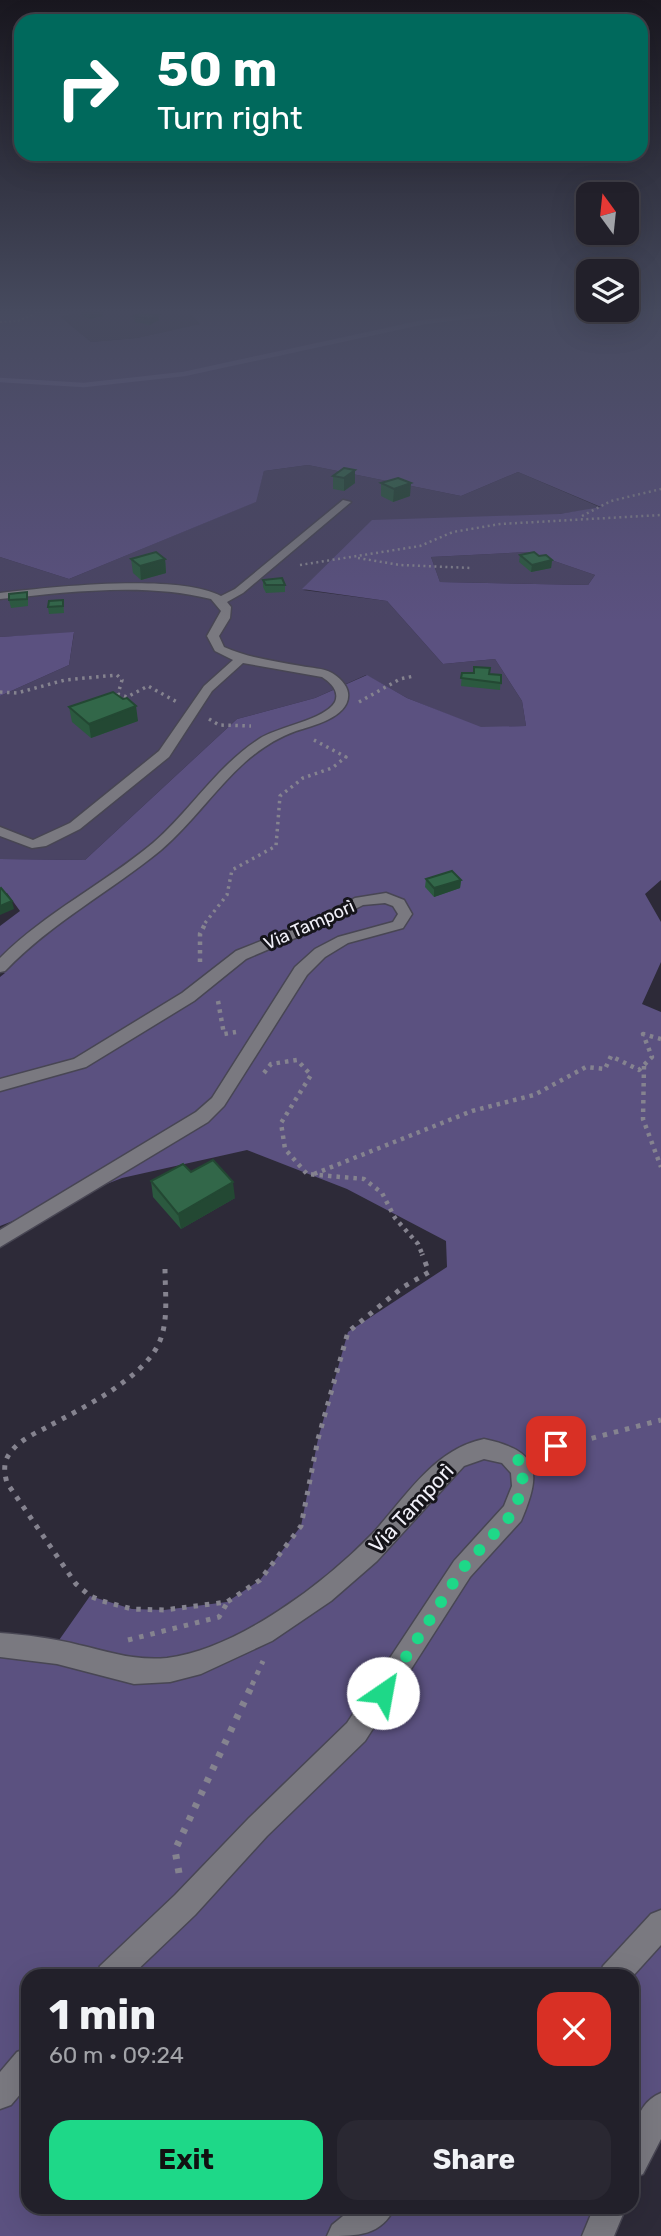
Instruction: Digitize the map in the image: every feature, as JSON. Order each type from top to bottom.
[{"type":"street","points":[[222,600],[239,591],[346,502]]},
{"type":"street","points":[[0,596],[176,588],[196,589],[222,600]]},
{"type":"street","points":[[0,967],[53,919],[115,879],[158,846],[192,813],[231,766],[268,738],[326,715],[338,706],[341,690],[329,676],[241,659],[219,649],[214,640],[216,629],[226,614],[222,600]]},
{"type":"street","points":[[0,831],[32,844],[41,843],[75,826],[164,754],[194,707],[218,679],[241,659]]},
{"type":"street","name":"Via Tamporì","points":[[0,1085],[80,1063],[159,1017],[241,955],[309,927],[360,901],[386,898],[399,903],[404,909],[405,915],[398,925],[354,936],[320,953],[302,971],[225,1090],[202,1117],[0,1239]]},
{"type":"street","name":"Via Tamporì","points":[[0,1645],[88,1660],[121,1670],[158,1672],[206,1660],[261,1635],[341,1577],[368,1553],[456,1459],[484,1449],[507,1454],[516,1461]]},
{"type":"street","points":[[117,1969],[185,1905],[258,1827],[356,1732],[462,1569],[513,1513],[523,1486],[522,1471],[516,1461]]},
{"type":"street","points":[[619,1969],[661,1924]]},
{"type":"street","points":[[0,2094],[21,2071]]},
{"type":"street","points":[[639,2150],[661,2108]]},
{"type":"street","points":[[343,2236],[370,2214]]},
{"type":"street","points":[[598,2236],[607,2214]]},
{"type":"path","points":[[578,518],[611,501],[661,489]]},
{"type":"path","points":[[267,568],[420,546],[453,533],[500,524],[661,515]]},
{"type":"path","points":[[354,556],[398,566],[472,569]]},
{"type":"path","points":[[0,692],[17,693],[65,680],[117,674],[122,680],[118,694],[127,697],[148,686],[165,699],[194,707],[219,725],[256,726],[268,738],[307,738],[346,757],[332,768],[303,778],[279,796],[281,813],[276,826],[276,846],[232,870],[227,895],[205,923],[200,934],[200,964],[208,981]]},
{"type":"path","points":[[338,706],[363,701],[400,679],[414,676]]},
{"type":"path","points":[[224,967],[224,979],[217,1006],[224,1034],[236,1033],[251,1024],[267,1024]]},
{"type":"path","points":[[313,1175],[472,1111],[534,1095],[556,1081],[586,1068],[605,1069],[611,1056],[639,1070],[652,1057],[643,1034],[661,1038]]},
{"type":"path","points":[[165,1269],[162,1335],[153,1354],[136,1372],[11,1449],[5,1457],[1,1473],[76,1584],[90,1596],[132,1609],[164,1610],[227,1602],[260,1580],[301,1526],[318,1439],[348,1332],[403,1287],[429,1272],[418,1244],[395,1218],[383,1193],[364,1179],[307,1174],[285,1149],[281,1124],[311,1075],[297,1060],[271,1064],[248,1090],[225,1090]]},
{"type":"path","points":[[644,1065],[643,1119],[661,1167]]},
{"type":"path","points":[[516,1461],[556,1446],[661,1420]]},
{"type":"path","points":[[88,1660],[128,1640],[219,1617],[227,1602]]},
{"type":"path","points":[[185,1905],[175,1850],[263,1662],[261,1635]]},
{"type":"shaded area","points":[[0,413],[661,413],[661,880],[645,894],[661,922],[661,962],[642,1004],[661,1012],[661,2108],[639,2150],[639,1969],[21,1969],[21,2214],[607,2214],[598,2236],[0,2236],[0,1645],[50,1653],[90,1596],[132,1609],[164,1610],[227,1602],[260,1580],[301,1526],[318,1439],[348,1332],[447,1267],[446,1241],[347,1189],[247,1150],[122,1178],[0,1226],[0,977],[5,973],[0,970],[0,926],[20,911],[7,893],[0,893],[0,859],[85,860],[237,719],[315,698],[367,675],[407,698],[481,727],[526,726],[522,701],[495,659],[443,664],[387,601],[302,589],[372,520],[559,514],[601,507],[518,472],[461,496],[308,465],[264,471],[256,502],[69,579],[0,557]],"holes":[[[528,552],[595,575],[588,585],[440,582],[431,557]]]},
{"type":"shaded area","points":[[308,465],[461,496],[518,472],[602,508],[559,514],[303,590],[387,601],[443,664],[495,659],[522,701],[526,726],[481,728],[407,698],[366,675],[315,698],[237,719],[85,860],[0,859],[0,696],[69,665],[74,633],[0,637],[0,557],[69,579],[255,502],[264,471]]},
{"type":"shaded area","points":[[528,552],[595,575],[588,585],[440,582],[431,557]]},
{"type":"shaded area","points":[[74,632],[69,665],[0,696],[0,637]]},
{"type":"building","points":[[344,468],[355,470],[344,478],[333,476]]},
{"type":"building","points":[[398,478],[411,483],[394,489],[381,483]]},
{"type":"building","points":[[156,552],[165,559],[140,566],[131,559]]},
{"type":"building","points":[[534,552],[539,556],[546,555],[552,560],[532,565],[520,555]]},
{"type":"building","points":[[282,578],[285,585],[266,585],[263,580]]},
{"type":"building","points":[[27,592],[27,599],[9,600],[9,594]]},
{"type":"building","points":[[63,600],[63,606],[48,607],[49,601]]},
{"type":"building","points":[[474,667],[490,668],[489,674],[501,675],[501,683],[461,678],[462,673],[474,673]]},
{"type":"building","points":[[113,692],[123,699],[127,698],[136,706],[89,724],[69,707]]},
{"type":"building","points":[[452,871],[461,880],[434,888],[426,879]]},
{"type":"building","points":[[0,889],[12,901],[0,906]]},
{"type":"building","points":[[213,1160],[233,1182],[178,1214],[151,1181],[183,1164],[191,1172]]},
{"type":"route","points":[[383,1693],[462,1569],[505,1524],[519,1503],[523,1486],[522,1471],[516,1461],[556,1446]]}]
